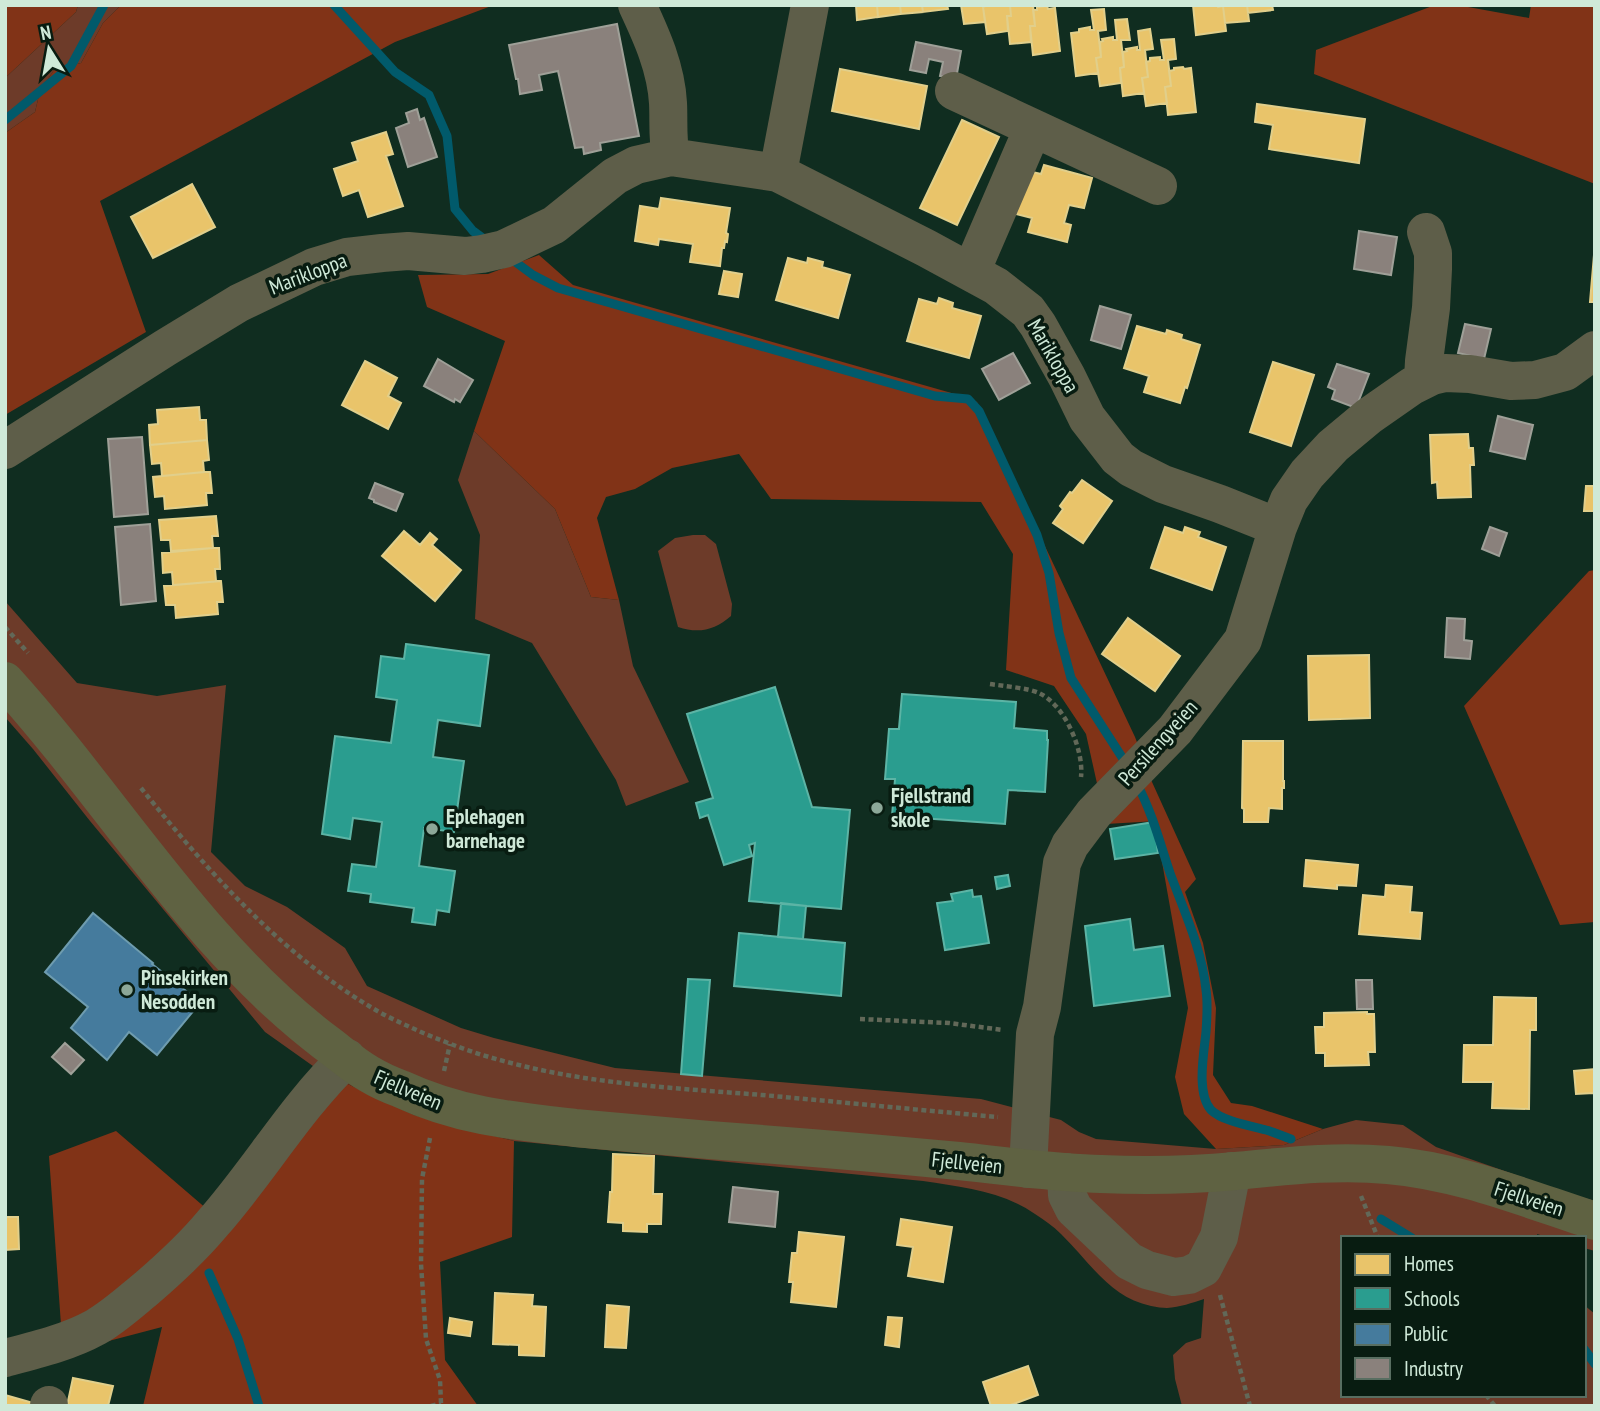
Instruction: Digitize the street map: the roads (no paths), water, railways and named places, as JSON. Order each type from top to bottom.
[{"type":"main road","name":"Fjellveien","points":[[17,668],[37,716],[214,939],[256,983],[301,1024],[370,1075],[437,1104],[457,1111],[517,1122],[1066,1172],[1144,1175],[1318,1163],[1390,1165],[1476,1182],[1595,1221]]},
{"type":"street","points":[[637,5],[660,58],[665,79],[671,157]]},
{"type":"street","points":[[778,173],[810,5]]},
{"type":"street","points":[[954,91],[1158,186]]},
{"type":"street","points":[[971,271],[1033,128]]},
{"type":"street","name":"Marikloppa","points":[[5,450],[239,303],[314,267],[347,257],[408,251],[465,256],[504,248],[554,225],[615,176],[636,165],[671,157],[778,173],[996,286],[1028,311],[1038,325],[1087,418],[1118,457],[1131,468],[1164,485],[1220,503],[1278,527]]},
{"type":"street","points":[[1423,380],[1433,269],[1433,253],[1426,232]]},
{"type":"street","name":"Persilengveien","points":[[1028,1169],[1035,1034],[1042,1007],[1062,863],[1070,845],[1094,813],[1175,730],[1243,640],[1289,499],[1307,474],[1333,446],[1369,416],[1423,380],[1445,373],[1511,381],[1535,380],[1565,372],[1595,350]]},
{"type":"street","points":[[5,1358],[33,1351],[96,1327],[164,1273],[212,1225],[324,1080],[347,1058]]},
{"type":"street","points":[[1066,1172],[1067,1195],[1074,1209],[1129,1261],[1147,1270],[1174,1277],[1189,1275],[1203,1268],[1219,1237],[1232,1171]]},
{"type":"waterway","points":[[5,120],[71,66],[104,5]]},
{"type":"waterway","points":[[334,5],[395,72],[429,95],[447,136],[455,209],[473,231],[488,242]]},
{"type":"waterway","points":[[510,258],[533,275],[558,288],[935,396],[968,399],[979,411],[1037,535],[1049,573],[1059,633],[1071,678],[1127,765]]},
{"type":"waterway","points":[[1137,784],[1201,960],[1207,1000],[1202,1072],[1206,1103],[1222,1117],[1291,1139]]},
{"type":"waterway","points":[[1381,1219],[1409,1236]]},
{"type":"waterway","points":[[209,1273],[238,1339],[259,1406]]},
{"type":"waterway","points":[[1586,1352],[1595,1364]]},
{"type":"place","name":"Fjellstrand skole","points":[[877,808]]},
{"type":"place","name":"Eplehagen barnehage","points":[[432,829]]},
{"type":"place","name":"Pinsekirken Nesodden","points":[[127,990]]}]
